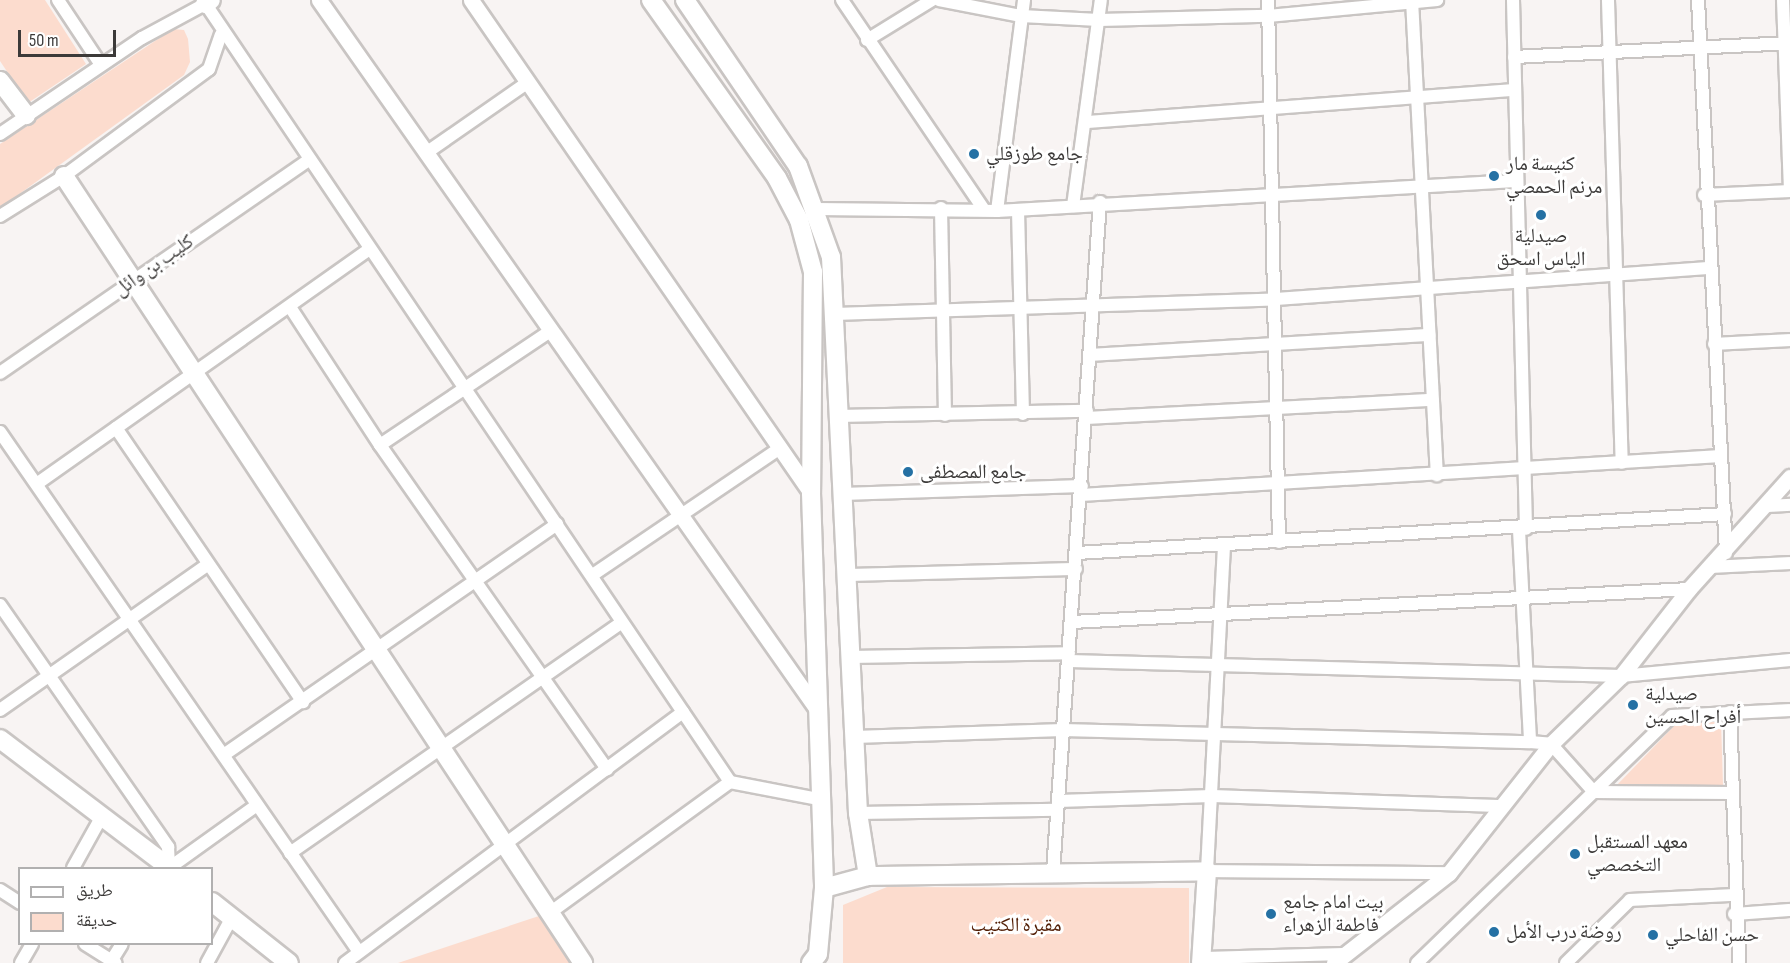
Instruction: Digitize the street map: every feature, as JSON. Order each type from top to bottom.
[{"type":"main road","points":[[651,0],[777,178],[800,220],[813,272],[811,493],[818,800],[824,888],[818,954],[811,963]]},
{"type":"main road","points":[[685,0],[798,166],[816,209],[831,256],[858,813],[868,876]]},
{"type":"main road","points":[[0,81],[26,115]]},
{"type":"main road","points":[[64,176],[196,370],[379,649],[440,750],[551,912],[583,963]]},
{"type":"main road","points":[[0,739],[168,867]]},
{"type":"main road","points":[[824,888],[868,876],[1207,871],[1202,960]]},
{"type":"main road","points":[[213,903],[289,963]]},
{"type":"street","points":[[58,0],[101,65]]},
{"type":"street","points":[[319,0],[816,708]]},
{"type":"street","points":[[471,0],[811,493]]},
{"type":"street","points":[[842,0],[983,208]]},
{"type":"street","points":[[867,39],[932,0]]},
{"type":"street","points":[[939,0],[1022,16],[1099,20],[1268,16],[1412,0],[1437,0]]},
{"type":"street","points":[[997,211],[1024,0]]},
{"type":"street","points":[[1073,206],[1087,122],[1101,0]]},
{"type":"street","points":[[1268,0],[1270,195],[1275,299],[1279,542]]},
{"type":"street","points":[[1412,0],[1418,186],[1437,475]]},
{"type":"street","points":[[1513,0],[1515,181],[1525,470],[1522,530],[1530,742]]},
{"type":"street","points":[[1608,0],[1622,463]]},
{"type":"street","points":[[1698,0],[1704,195],[1726,554]]},
{"type":"street","points":[[1704,195],[1790,189],[1787,43],[1783,0]]},
{"type":"street","points":[[0,134],[101,65],[206,1],[221,35],[370,249],[464,391],[594,574],[622,622],[730,782],[818,800]]},
{"type":"street","points":[[0,216],[64,176],[208,69],[221,35]]},
{"type":"street","points":[[1514,57],[1610,54],[1787,43]]},
{"type":"street","points":[[426,153],[528,82]]},
{"type":"street","points":[[1087,122],[1515,90]]},
{"type":"street","name":"كليب بن وائل","points":[[0,373],[309,160]]},
{"type":"street","points":[[816,209],[983,208],[997,211],[1100,202],[1515,181]]},
{"type":"street","points":[[1053,872],[1076,570],[1100,202]]},
{"type":"street","points":[[941,208],[945,415]]},
{"type":"street","points":[[1018,210],[1023,414]]},
{"type":"street","points":[[38,483],[370,249]]},
{"type":"street","points":[[833,314],[1275,299],[1709,268]]},
{"type":"street","points":[[290,307],[380,445],[477,579],[607,769]]},
{"type":"street","points":[[380,445],[464,391],[550,331]]},
{"type":"street","points":[[1091,355],[1429,335]]},
{"type":"street","points":[[1714,344],[1790,340]]},
{"type":"street","points":[[838,416],[1277,410],[1433,400]]},
{"type":"street","points":[[116,428],[206,566],[303,702]]},
{"type":"street","points":[[2,438],[38,483],[129,621],[225,754],[257,805],[359,952]]},
{"type":"street","points":[[594,574],[780,448]]},
{"type":"street","points":[[842,494],[1278,485],[1721,456]]},
{"type":"street","points":[[1202,960],[1340,959],[1449,873],[1498,806],[1551,744],[1621,676],[1689,589],[1726,554],[1769,506],[1790,477]]},
{"type":"street","points":[[1769,506],[1790,505]]},
{"type":"street","points":[[1077,553],[1522,530],[1725,514]]},
{"type":"street","points":[[225,754],[557,524]]},
{"type":"street","points":[[1224,546],[1207,871],[1449,873]]},
{"type":"street","points":[[1711,567],[1790,563]]},
{"type":"street","points":[[0,710],[206,566]]},
{"type":"street","points":[[846,575],[1076,570]]},
{"type":"street","points":[[1072,622],[1220,617],[1524,597],[1689,589]]},
{"type":"street","points":[[0,605],[168,847],[169,867]]},
{"type":"street","points":[[290,853],[622,622]]},
{"type":"street","points":[[850,657],[1069,657],[1621,676],[1790,660]]},
{"type":"street","points":[[1418,963],[1672,716],[1790,710]]},
{"type":"street","points":[[345,963],[505,848],[683,712]]},
{"type":"street","points":[[1730,712],[1734,914],[1739,963]]},
{"type":"street","points":[[854,737],[1063,730],[1214,732],[1530,742],[1551,744],[1594,792],[1730,793]]},
{"type":"street","points":[[551,912],[730,782]]},
{"type":"street","points":[[858,813],[1212,796],[1498,806]]},
{"type":"street","points":[[170,867],[257,805]]},
{"type":"street","points":[[74,867],[102,816]]},
{"type":"street","points":[[0,890],[18,902]]},
{"type":"street","points":[[1566,963],[1630,900],[1734,896]]},
{"type":"street","points":[[1734,914],[1790,910]]},
{"type":"street","points":[[207,963],[231,919]]},
{"type":"street","points":[[21,963],[31,945]]},
{"type":"street","points":[[86,945],[112,962],[121,945]]},
{"type":"green space","points":[[0,0],[45,0],[86,64],[28,103],[0,61]]},
{"type":"green space","points":[[173,29],[184,30],[188,39],[190,62],[184,75],[0,208],[0,144]]},
{"type":"green space","points":[[1678,722],[1721,722],[1723,786],[1615,787]]},
{"type":"green space","name":"مقبرة الكتيب","points":[[887,887],[1189,888],[1189,963],[843,963],[843,905]]},
{"type":"green space","points":[[551,912],[583,963],[398,963]]},
{"type":"place","name":"جامع طوزقلي","points":[[974,154]]},
{"type":"place","name":"كنيسة مار مرنم الحمصي","points":[[1494,176]]},
{"type":"place","name":"صيدلية الياس اسحق","points":[[1541,215]]},
{"type":"place","name":"جامع المصطفى","points":[[908,472]]},
{"type":"place","name":"صيدلية أفراح الحسين","points":[[1633,705]]},
{"type":"place","name":"معهد المستقبل التخصصي","points":[[1575,854]]},
{"type":"place","name":"بيت امام جامع فاطمة الزهراء","points":[[1271,914]]},
{"type":"place","name":"روضة درب الأمل","points":[[1494,932]]},
{"type":"place","name":"حسن الفاحلي","points":[[1653,935]]}]
